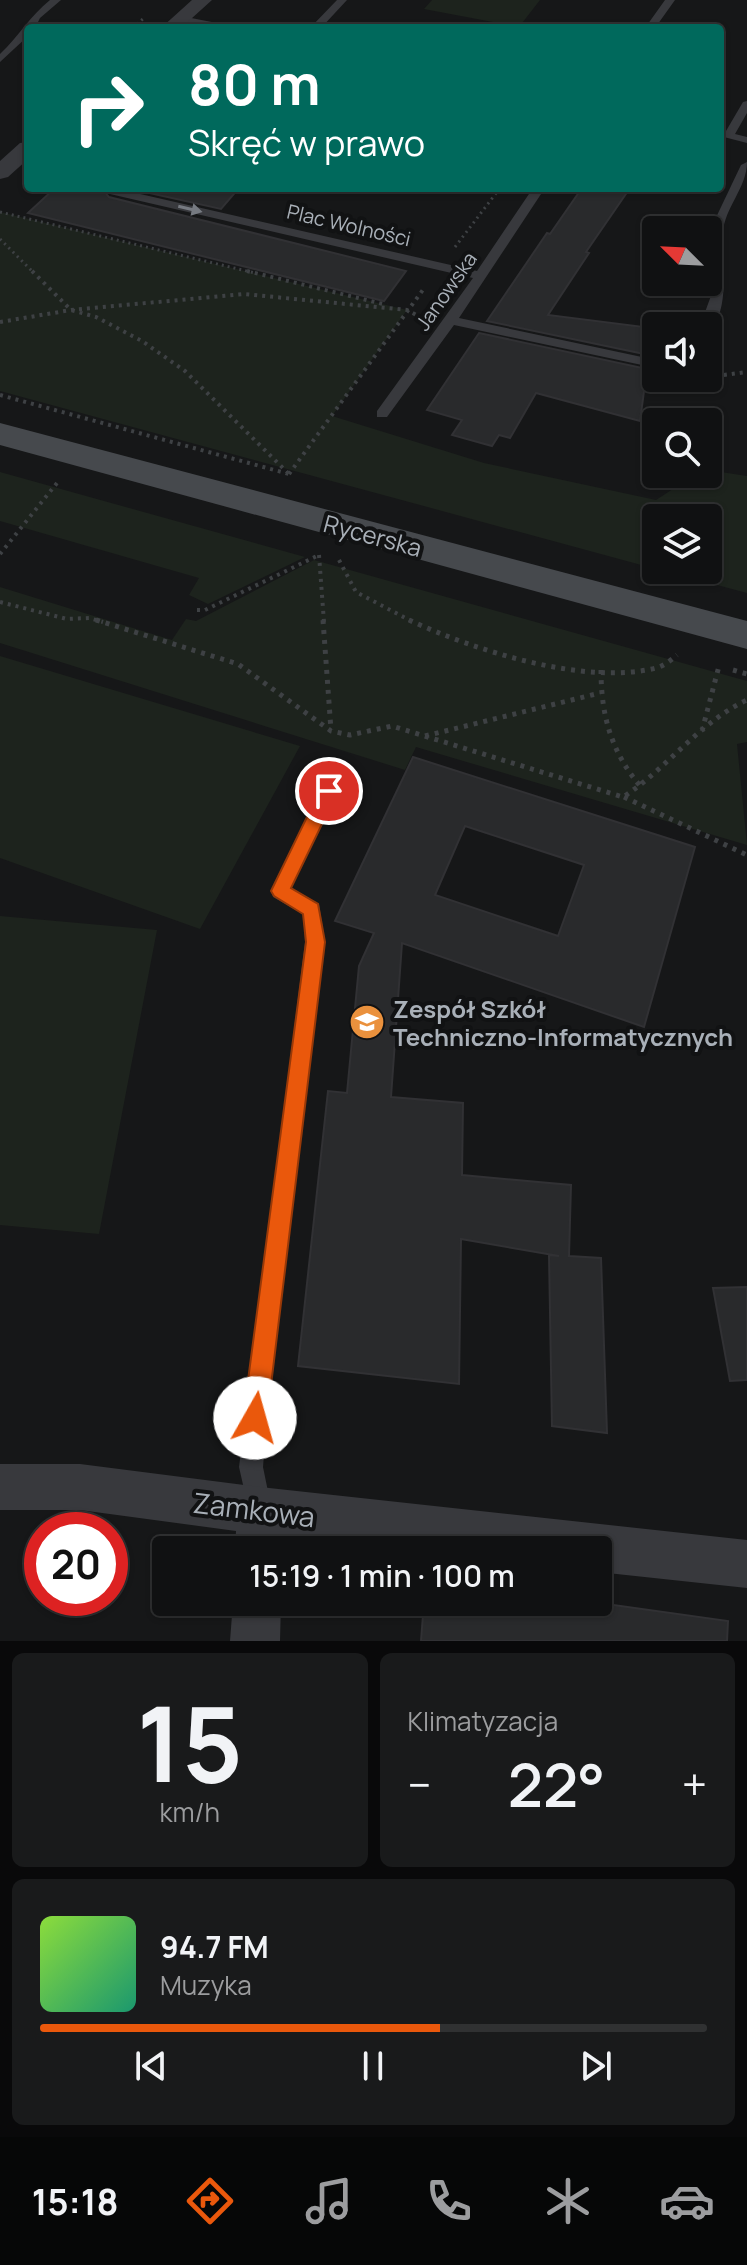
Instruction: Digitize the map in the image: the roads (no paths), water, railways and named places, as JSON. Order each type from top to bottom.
[{"type":"main road","name":"Rycerska","points":[[0,434],[747,635]]},
{"type":"street","points":[[176,23],[203,0]]},
{"type":"street","points":[[0,172],[24,151]]},
{"type":"street","name":"Zamkowa","points":[[0,1487],[80,1487],[259,1530],[747,1564]]},
{"type":"street","points":[[255,1641],[256,1616]]},
{"type":"lane","points":[[32,24],[36,16],[56,0]]},
{"type":"lane","points":[[319,24],[342,0]]},
{"type":"lane","points":[[653,24],[670,0]]},
{"type":"lane","points":[[0,59],[15,48],[24,34]]},
{"type":"lane","points":[[747,104],[724,134],[747,140]]},
{"type":"lane","points":[[712,312],[718,293],[717,228],[747,165]]},
{"type":"lane","name":"Plac Wolności","points":[[124,192],[481,276]]},
{"type":"lane","name":"Janowska","points":[[382,414],[448,324],[536,192]]},
{"type":"lane","points":[[448,324],[642,361]]},
{"type":"lane","points":[[259,1530],[251,1467],[255,1418],[315,942],[312,910],[280,891],[329,791]]},
{"type":"place","name":"Zespół Szkół Techniczno-Informatycznych","points":[[367,1022]]}]
